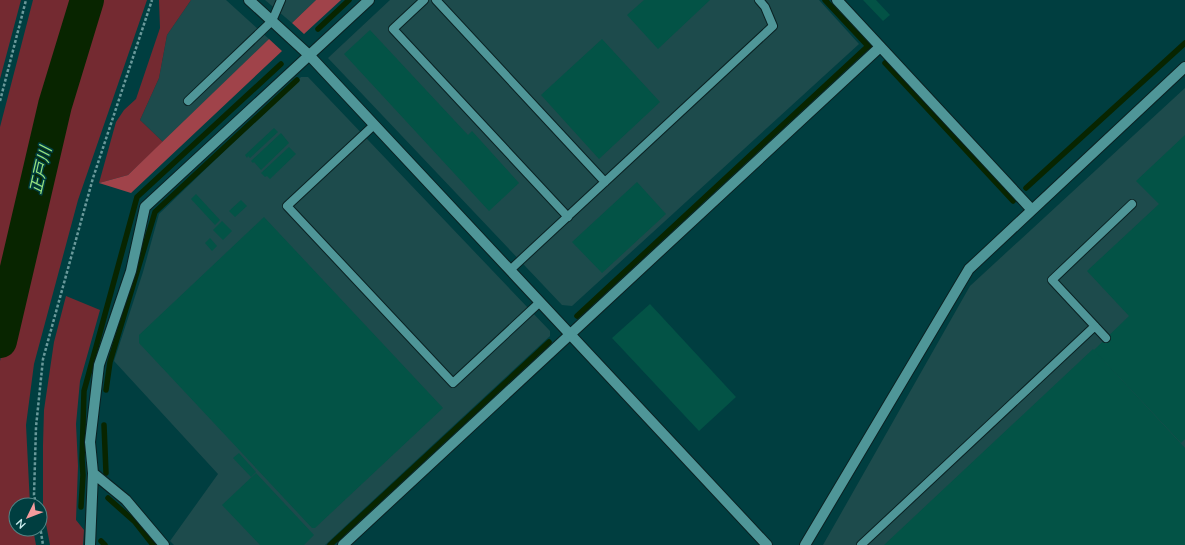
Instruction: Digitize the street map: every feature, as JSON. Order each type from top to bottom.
[{"type":"street","points":[[249,0],[309,55],[767,545]]},
{"type":"street","points":[[90,545],[94,473],[90,442],[99,364],[131,272],[145,207],[369,0]]},
{"type":"street","points":[[837,0],[1032,210]]},
{"type":"street","points":[[343,545],[880,47]]},
{"type":"street","points":[[806,545],[969,269],[1185,67]]},
{"type":"street","points":[[94,473],[126,500],[164,545]]},
{"type":"lane","points":[[188,101],[272,21],[281,0]]},
{"type":"lane","points":[[424,0],[393,28],[568,217]]},
{"type":"lane","points":[[436,0],[605,182]]},
{"type":"lane","points":[[510,270],[773,26],[765,7],[759,0]]},
{"type":"lane","points":[[374,125],[287,206],[453,383],[540,302]]},
{"type":"lane","points":[[1106,338],[1052,280],[1132,204]]},
{"type":"lane","points":[[861,545],[1095,326]]},
{"type":"path","points":[[0,101],[26,0]]},
{"type":"path","points":[[34,497],[36,427],[43,359],[93,178],[152,0]]},
{"type":"shaded area","points":[[0,0],[21,0],[0,79]]},
{"type":"shaded area","points":[[33,0],[78,0],[47,105],[0,305],[0,127]]},
{"type":"shaded area","points":[[91,0],[147,0],[78,200],[34,364],[26,425],[30,497],[8,497],[8,537],[34,537],[36,545],[0,545],[0,361],[51,152]]},
{"type":"shaded area","points":[[159,0],[191,0],[167,35],[159,78],[140,120],[163,142],[128,175],[99,183],[116,122],[124,110],[136,99],[160,28]]},
{"type":"shaded area","points":[[191,0],[226,0],[269,39],[163,142],[140,120],[159,78],[167,35]]},
{"type":"shaded area","points":[[265,0],[316,0],[292,23]]},
{"type":"shaded area","points":[[316,0],[341,0],[304,34],[292,23]]},
{"type":"shaded area","points":[[390,0],[819,0],[859,44],[572,306],[562,305],[328,58]]},
{"type":"shaded area","points":[[269,39],[282,51],[131,193],[99,183],[128,175]]},
{"type":"shaded area","points":[[301,77],[308,77],[550,331],[550,336],[325,545],[174,545],[170,541],[218,474],[114,361],[143,272],[159,214]]},
{"type":"shaded area","points":[[1185,88],[1185,545],[823,545],[970,286]]},
{"type":"shaded area","points":[[66,296],[100,310],[80,381],[76,424],[78,466],[76,520],[84,530],[83,545],[50,545],[48,534],[48,497],[43,497],[44,410],[54,342]]},
{"type":"building","points":[[644,0],[710,0],[658,49],[627,15]]},
{"type":"building","points":[[863,0],[876,0],[890,15],[883,21]]},
{"type":"building","points":[[370,30],[468,135],[472,131],[519,183],[489,211],[344,54]]},
{"type":"building","points":[[602,39],[660,102],[599,159],[541,95]]},
{"type":"building","points":[[274,128],[278,132],[250,158],[248,156],[247,158],[245,155]]},
{"type":"building","points":[[281,133],[289,143],[261,170],[254,162],[253,163],[251,161]]},
{"type":"building","points":[[1185,135],[1185,439],[1181,443],[1094,350],[1129,316],[1087,271],[1159,204],[1136,181]]},
{"type":"building","points":[[289,147],[296,154],[270,179],[267,176],[265,177],[261,173]]},
{"type":"building","points":[[637,182],[666,214],[602,273],[572,242]]},
{"type":"building","points":[[196,194],[220,220],[215,225],[191,199]]},
{"type":"building","points":[[241,200],[247,206],[235,217],[229,211]]},
{"type":"building","points":[[264,217],[443,408],[315,528],[312,528],[139,343],[139,335]]},
{"type":"building","points":[[222,221],[232,231],[223,240],[213,230]]},
{"type":"building","points":[[210,238],[217,246],[212,251],[205,243]]},
{"type":"building","points":[[650,304],[736,397],[699,431],[612,338]]},
{"type":"building","points":[[1093,349],[1185,448],[1185,545],[884,545]]},
{"type":"building","points":[[239,453],[256,472],[251,477],[233,458]]},
{"type":"building","points":[[256,473],[314,535],[304,545],[260,545],[222,505]]},
{"type":"waterway","name":"正戸川","points":[[0,341],[55,105],[87,0]]},
{"type":"waterway","points":[[318,29],[349,0]]},
{"type":"waterway","points":[[825,0],[869,47]]},
{"type":"waterway","points":[[1026,188],[1185,43]]},
{"type":"waterway","points":[[577,316],[868,46]]},
{"type":"waterway","points":[[885,63],[1013,201]]},
{"type":"waterway","points":[[81,507],[84,391],[137,197],[281,64]]},
{"type":"waterway","points":[[106,390],[110,362],[155,212],[297,80]]},
{"type":"waterway","points":[[330,545],[549,342]]},
{"type":"waterway","points":[[104,425],[106,473]]},
{"type":"waterway","points":[[108,498],[135,522],[153,545]]},
{"type":"waterway","points":[[101,541],[105,545]]}]
